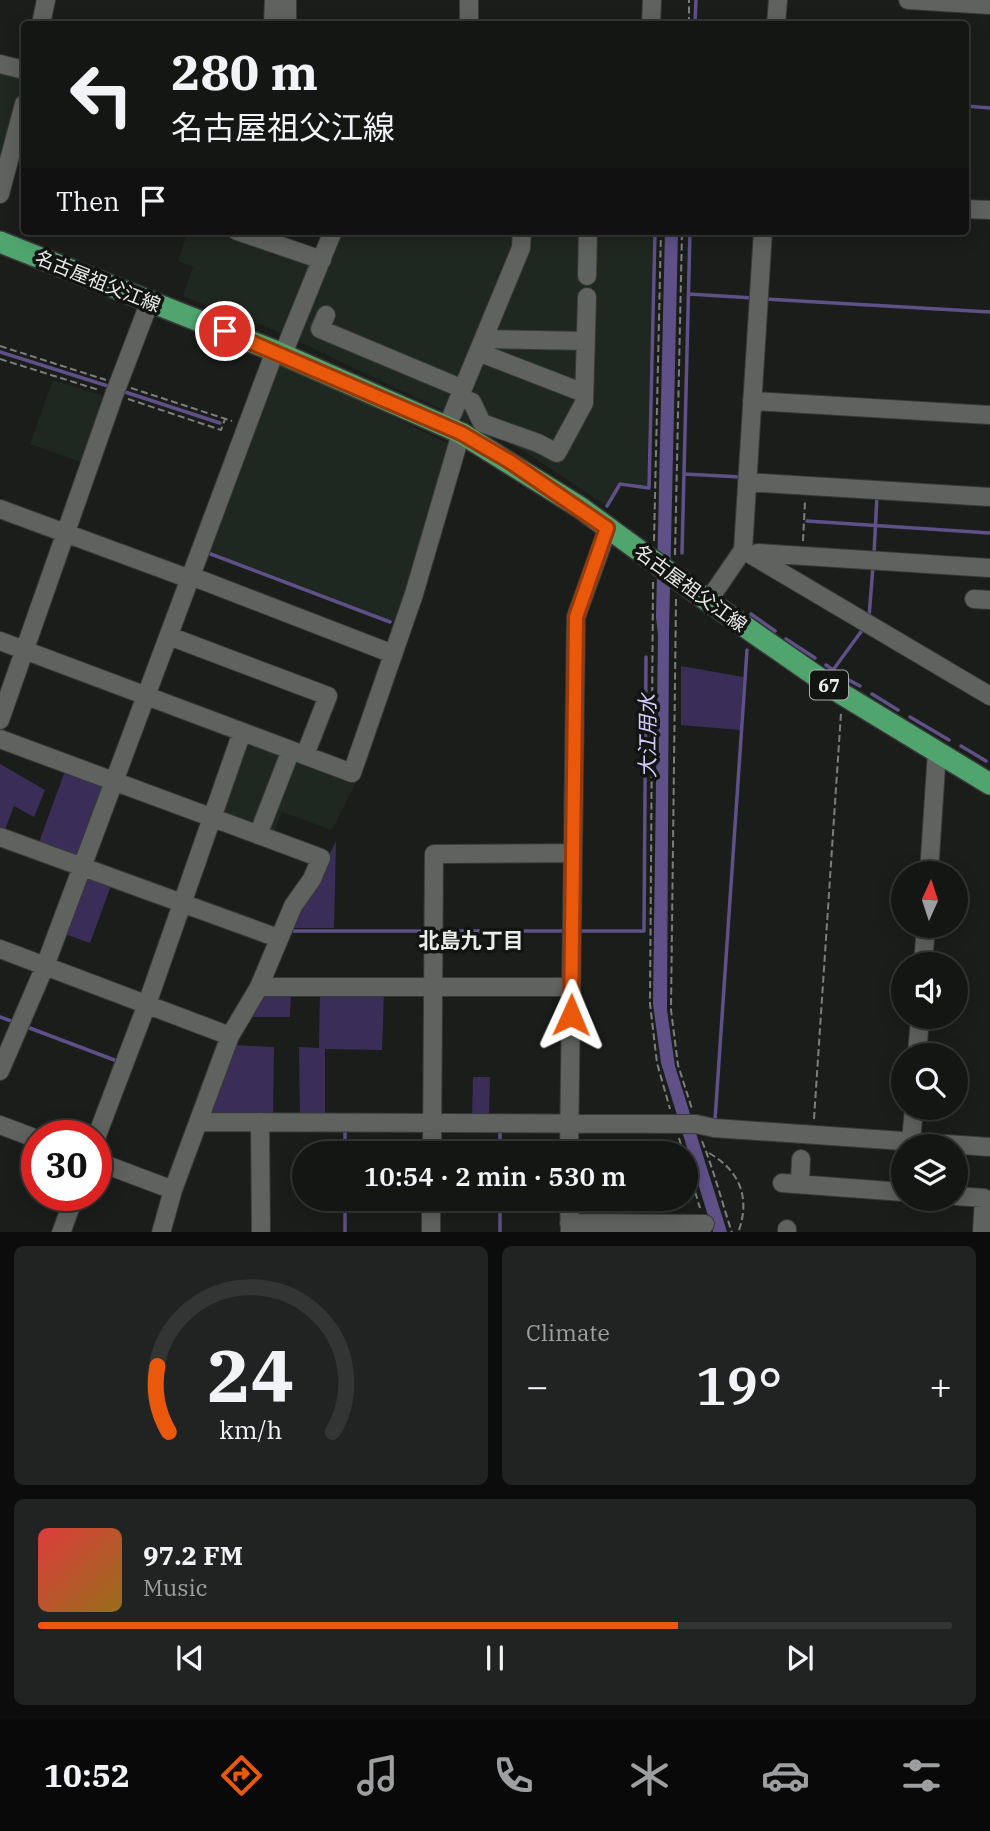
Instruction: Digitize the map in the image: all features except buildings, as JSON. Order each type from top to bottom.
[{"type":"main road","name":"名古屋祖父江線","points":[[0,242],[279,352],[454,430],[509,461],[842,694],[990,784]]},
{"type":"street","points":[[42,21],[46,0]]},
{"type":"street","points":[[273,21],[274,0]]},
{"type":"street","points":[[287,0],[287,21]]},
{"type":"street","points":[[469,0],[469,21]]},
{"type":"street","points":[[651,21],[652,0]]},
{"type":"street","points":[[776,21],[778,0]]},
{"type":"street","points":[[908,0],[990,5]]},
{"type":"street","points":[[0,64],[21,69]]},
{"type":"street","points":[[0,194],[18,156],[21,130]]},
{"type":"street","points":[[969,209],[990,211]]},
{"type":"street","points":[[249,235],[322,260]]},
{"type":"street","points":[[0,1071],[45,966],[191,577],[279,352],[331,235]]},
{"type":"street","points":[[0,641],[352,773],[414,594],[461,393],[522,248],[522,235]]},
{"type":"street","points":[[587,276],[588,235]]},
{"type":"street","points":[[750,554],[747,482],[763,235]]},
{"type":"street","points":[[326,315],[320,329],[461,393],[472,402],[482,423],[558,453],[584,403],[587,297]]},
{"type":"street","points":[[0,720],[114,395],[150,301]]},
{"type":"street","points":[[481,345],[585,341]]},
{"type":"street","points":[[481,345],[584,393]]},
{"type":"street","points":[[752,401],[990,415]]},
{"type":"street","points":[[747,482],[990,497]]},
{"type":"street","points":[[0,509],[191,577],[393,654]]},
{"type":"street","points":[[569,1141],[576,617],[607,528]]},
{"type":"street","points":[[708,601],[750,554],[758,553],[990,568]]},
{"type":"street","points":[[750,554],[990,696]]},
{"type":"street","points":[[169,636],[328,696],[258,835]]},
{"type":"street","points":[[103,1120],[242,732]]},
{"type":"street","points":[[0,740],[321,858],[312,879],[293,906],[260,987],[230,1036],[173,1190],[161,1232]]},
{"type":"street","points":[[930,861],[937,751]]},
{"type":"street","points":[[0,836],[278,938]]},
{"type":"street","points":[[432,1141],[434,854],[573,853]]},
{"type":"street","points":[[0,949],[230,1036]]},
{"type":"street","points":[[260,987],[571,987]]},
{"type":"street","points":[[199,1122],[696,1124],[714,1128],[891,1140]]},
{"type":"street","points":[[260,1122],[261,1232]]},
{"type":"street","points":[[0,1125],[21,1133]]},
{"type":"street","points":[[968,1145],[990,1147]]},
{"type":"street","points":[[801,1159],[791,1184],[891,1191]]},
{"type":"street","points":[[112,1167],[173,1190]]},
{"type":"street","points":[[968,1197],[984,1198],[982,1232]]},
{"type":"street","points":[[61,1232],[69,1211]]},
{"type":"street","points":[[431,1211],[431,1232]]},
{"type":"street","points":[[569,1228],[705,1224]]},
{"type":"path","points":[[689,0],[689,21]]},
{"type":"path","points":[[661,235],[654,562],[650,1004],[657,1063],[680,1141]]},
{"type":"path","points":[[682,235],[674,621],[671,1010],[678,1065],[703,1145],[735,1173],[744,1211],[738,1232]]},
{"type":"path","points":[[0,359],[221,430],[225,418]]},
{"type":"path","points":[[802,556],[806,485]]},
{"type":"path","points":[[813,1135],[842,694]]},
{"type":"path","points":[[708,1152],[732,1232]]},
{"type":"path","points":[[698,1201],[705,1224]]},
{"type":"shaded area","points":[[0,68],[21,77],[21,90],[3,162],[0,161]]},
{"type":"shaded area","points":[[187,235],[233,235],[313,262],[286,336],[263,325],[217,317],[218,310],[183,296],[193,267],[178,261]]},
{"type":"shaded area","points":[[340,235],[653,235],[647,487],[619,482],[605,505],[527,453],[297,341]]},
{"type":"shaded area","points":[[665,235],[678,235],[669,632],[667,1010],[675,1066],[727,1232],[713,1232],[698,1183],[698,1141],[685,1141],[661,1063],[653,1004],[658,635],[656,617]]},
{"type":"shaded area","points":[[280,366],[326,384],[451,445],[397,623],[210,552]]},
{"type":"shaded area","points":[[53,380],[104,396],[108,402],[86,464],[30,444]]},
{"type":"shaded area","points":[[681,666],[743,677],[740,730],[681,725]]},
{"type":"shaded area","points":[[249,740],[357,780],[332,830],[282,812],[273,835],[222,817]]},
{"type":"shaded area","points":[[0,764],[45,790],[34,817],[14,806],[4,832],[0,831]]},
{"type":"shaded area","points":[[65,771],[102,785],[104,792],[80,855],[74,858],[38,845]]},
{"type":"shaded area","points":[[336,841],[334,928],[288,928],[316,882]]},
{"type":"shaded area","points":[[90,875],[112,883],[90,943],[62,933],[83,878]]},
{"type":"shaded area","points":[[291,990],[290,1017],[247,1017],[261,993]]},
{"type":"shaded area","points":[[320,990],[384,991],[382,1050],[325,1049],[325,1119],[300,1119],[299,1047],[319,1048]]},
{"type":"shaded area","points":[[231,1045],[274,1047],[273,1119],[207,1114]]},
{"type":"shaded area","points":[[473,1077],[490,1077],[489,1118],[472,1118]]},
{"type":"waterway","points":[[695,21],[696,0]]},
{"type":"waterway","points":[[969,106],[990,108]]},
{"type":"waterway","points":[[607,506],[620,484],[649,488],[655,235]]},
{"type":"waterway","points":[[682,553],[690,235]]},
{"type":"waterway","points":[[689,294],[753,298]]},
{"type":"waterway","points":[[765,299],[990,312]]},
{"type":"waterway","points":[[0,352],[111,387]]},
{"type":"waterway","points":[[122,391],[220,423]]},
{"type":"waterway","points":[[684,474],[741,477]]},
{"type":"waterway","points":[[874,554],[877,496]]},
{"type":"waterway","points":[[807,521],[990,533]]},
{"type":"waterway","points":[[208,553],[390,622]]},
{"type":"waterway","points":[[869,617],[873,566]]},
{"type":"waterway","points":[[751,614],[775,631]]},
{"type":"waterway","points":[[826,665],[833,670],[863,629]]},
{"type":"waterway","points":[[786,639],[815,658]]},
{"type":"waterway","points":[[715,1120],[747,650]]},
{"type":"waterway","name":"大江用水","points":[[578,931],[644,931],[646,657]]},
{"type":"waterway","points":[[845,678],[860,686]]},
{"type":"waterway","points":[[872,694],[898,710]]},
{"type":"waterway","points":[[910,717],[949,740]]},
{"type":"waterway","points":[[961,746],[986,761]]},
{"type":"waterway","points":[[292,931],[426,931]]},
{"type":"waterway","points":[[440,931],[565,931]]},
{"type":"waterway","points":[[0,1017],[14,1022]]},
{"type":"waterway","points":[[27,1027],[117,1061]]},
{"type":"waterway","points":[[345,1128],[345,1141]]},
{"type":"waterway","points":[[500,1130],[500,1141]]},
{"type":"waterway","points":[[345,1211],[345,1232]]},
{"type":"waterway","points":[[500,1211],[500,1232]]},
{"type":"district","name":"北島九丁目","points":[[471,940]]},
{"type":"route","points":[[225,331],[461,433],[509,461],[607,528],[576,617],[571,1015]]}]
